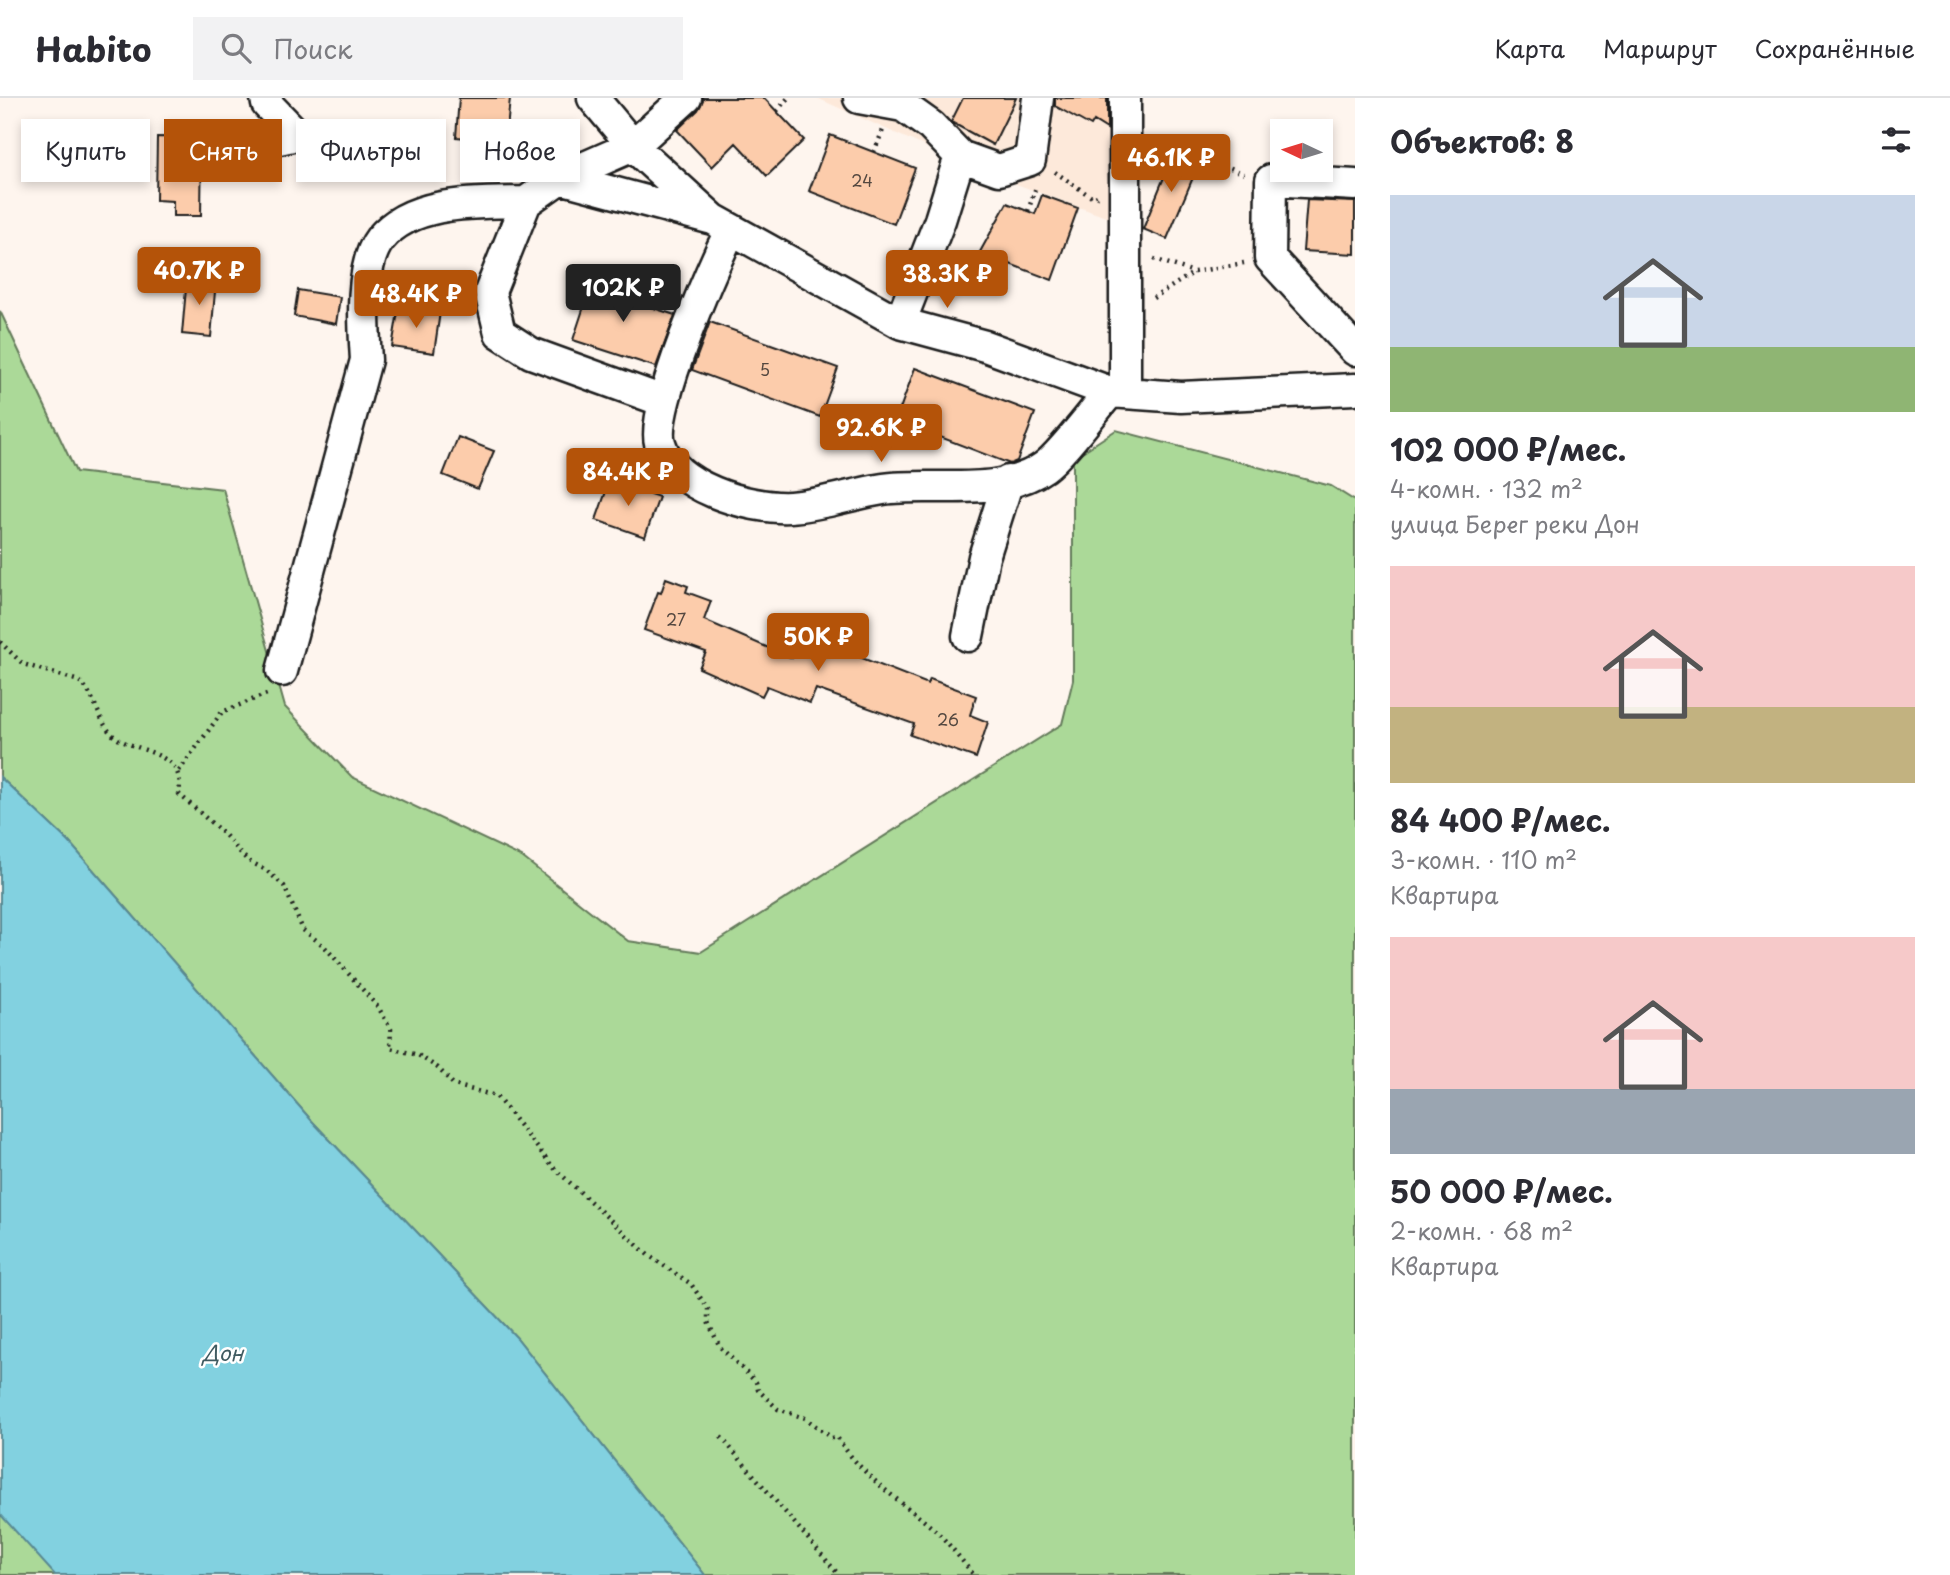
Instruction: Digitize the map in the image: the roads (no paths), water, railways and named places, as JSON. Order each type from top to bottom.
[{"type":"street","points":[[266,98],[267,104],[296,134]]},
{"type":"street","points":[[593,98],[633,146],[722,224],[900,323],[985,346],[1118,392],[1181,397],[1355,389]]},
{"type":"street","points":[[580,169],[633,146],[686,98]]},
{"type":"street","points":[[859,98],[903,106],[931,127],[960,156],[999,170],[1030,160],[1038,98]]},
{"type":"street","points":[[722,224],[710,272],[663,401],[660,443],[682,476],[726,498],[788,507],[836,501],[884,489],[960,488],[1008,481],[1044,467],[1118,392],[1124,317],[1125,98]]},
{"type":"street","points":[[900,323],[940,220],[960,156]]},
{"type":"street","points":[[1355,185],[1271,180],[1270,258],[1355,350]]},
{"type":"street","points":[[554,182],[526,202],[490,292],[500,333],[531,353],[663,401]]},
{"type":"street","points":[[574,182],[722,224]]},
{"type":"street","points":[[282,671],[366,360],[363,308],[368,273],[379,240],[407,217],[465,203],[526,202]]},
{"type":"street","points":[[968,636],[984,557],[1008,481]]},
{"type":"water","name":"Дон","points":[[0,777],[69,842],[312,1121],[517,1338],[705,1575],[55,1575],[0,1514]]}]
